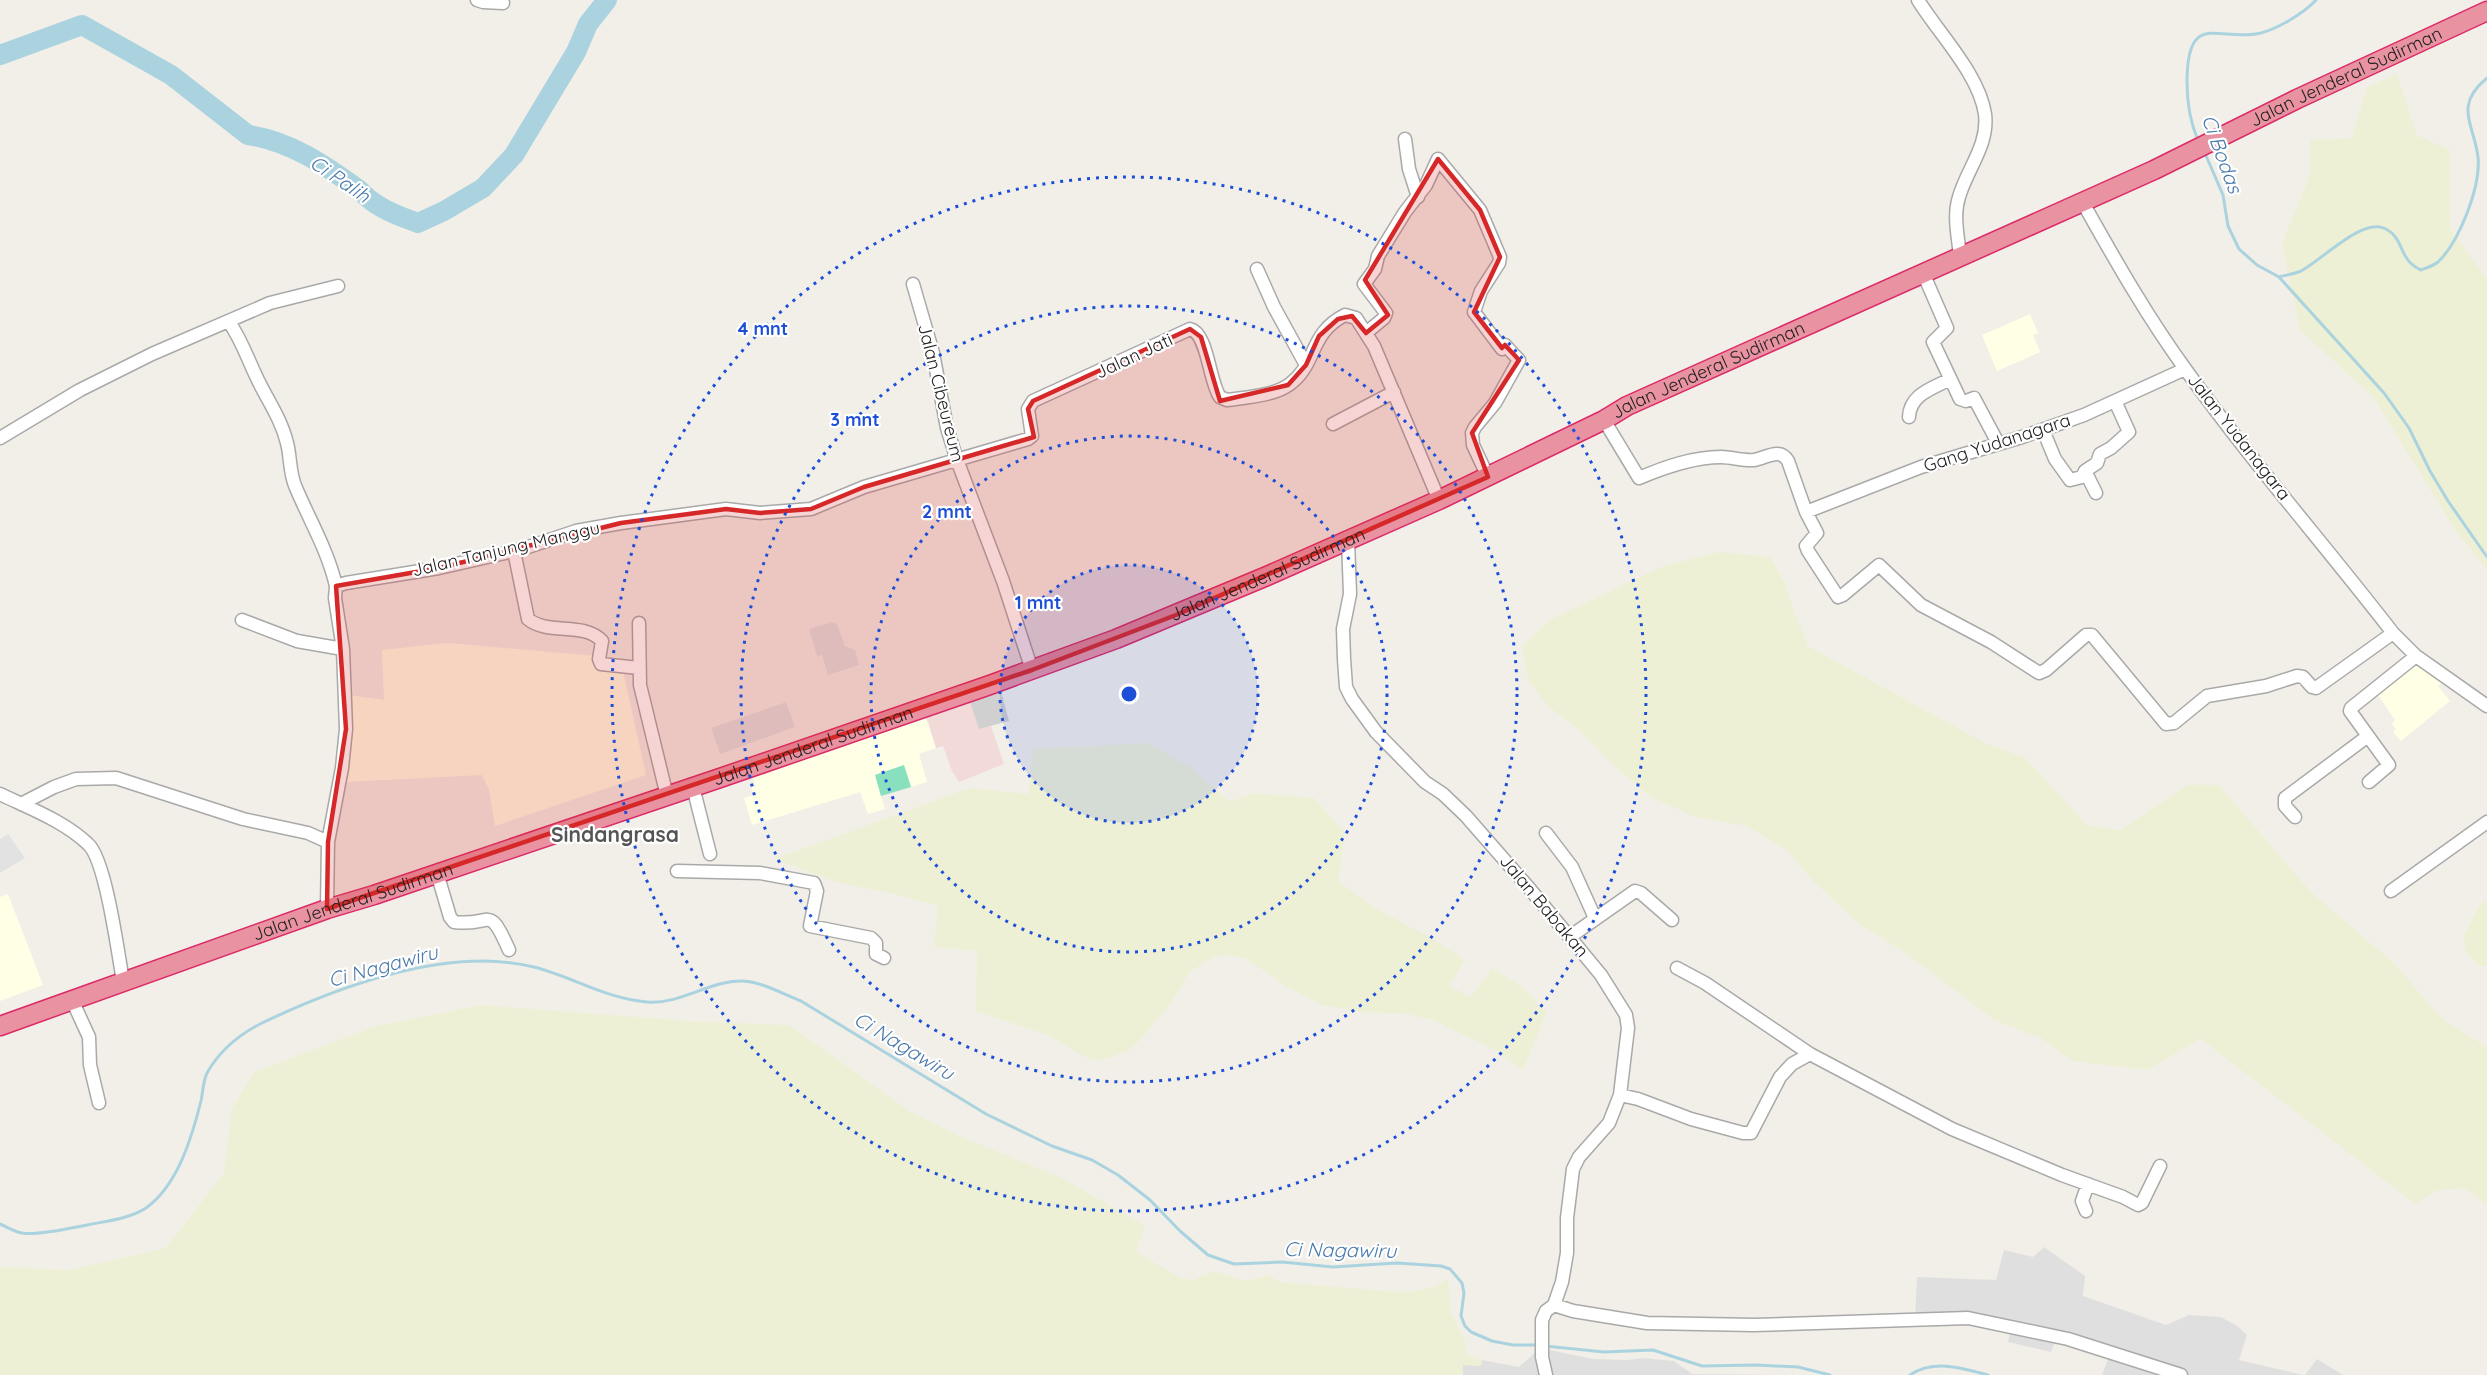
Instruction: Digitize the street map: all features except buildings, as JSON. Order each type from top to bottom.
[{"type":"highway","name":"Jalan Jenderal Sudirman","points":[[0,1026],[327,909],[667,796],[1032,670],[1176,615],[1439,500],[1604,420],[1627,406],[2084,202],[2297,99],[2487,11]]},
{"type":"street","points":[[477,0],[503,3]]},
{"type":"street","points":[[1918,0],[1959,59],[1982,102],[1985,116],[1985,137],[1959,197],[1956,220],[1960,256]]},
{"type":"street","points":[[1405,139],[1409,169],[1418,196]]},
{"type":"street","points":[[1366,333],[1384,318],[1386,313],[1364,284],[1365,280],[1375,269],[1378,256],[1405,212],[1418,196],[1438,159],[1480,210],[1500,257],[1499,263],[1481,291],[1474,312],[1496,343],[1502,349],[1505,345],[1519,360],[1505,388],[1472,433],[1473,445],[1488,477]]},
{"type":"street","name":"Jalan Yudanagara","points":[[2084,202],[2111,252],[2185,369],[2232,432],[2393,633],[2416,656],[2487,706]]},
{"type":"street","points":[[1257,269],[1306,365]]},
{"type":"street","points":[[1923,273],[1947,328],[1933,342],[1960,399],[1966,402],[1974,399],[1998,443]]},
{"type":"street","name":"Jalan Cibeureum","points":[[913,284],[918,309],[933,353],[945,417],[957,460],[1003,580],[1032,670]]},
{"type":"street","points":[[0,438],[80,390],[152,354],[270,303],[338,286]]},
{"type":"street","name":"Jalan Jati","points":[[957,460],[1028,439],[1033,432],[1028,409],[1033,401],[1190,329],[1202,337],[1218,394],[1224,399],[1275,392],[1293,382],[1306,365],[1319,336],[1345,315],[1356,318],[1374,346],[1439,500]]},
{"type":"street","points":[[229,322],[243,342],[256,376],[281,422],[296,488],[323,546],[336,586],[335,598],[343,649],[346,729],[342,768],[328,842],[327,909]]},
{"type":"street","name":"Gang Yudanagara","points":[[1806,512],[1921,467],[2043,430],[2084,415],[2185,369]]},
{"type":"street","points":[[1909,417],[1910,405],[1914,399],[1950,379]]},
{"type":"street","points":[[1333,424],[1394,392]]},
{"type":"street","points":[[2043,430],[2055,459],[2070,480],[2082,477],[2085,471],[2097,463],[2100,454],[2111,448],[2129,432],[2115,401]]},
{"type":"street","points":[[1604,420],[1639,478],[1671,466],[1705,458],[1754,460],[1778,453],[1783,454],[1788,461],[1806,512],[1817,533],[1806,546],[1838,597],[1879,565],[1921,605],[1991,642],[2039,673],[2089,634],[2153,711],[2169,725],[2207,696],[2266,686],[2297,676],[2303,677],[2312,687],[2316,688],[2393,633]]},
{"type":"street","name":"Jalan Tanjung Manggu","points":[[336,586],[351,581],[439,568],[514,551],[576,531],[621,523],[726,508],[760,513],[811,509],[864,487],[957,460]]},
{"type":"street","points":[[2085,471],[2096,493]]},
{"type":"street","name":"Jalan Babakan","points":[[1348,540],[1350,594],[1343,629],[1346,687],[1352,699],[1376,732],[1425,782],[1443,794],[1466,816],[1571,936],[1611,988],[1626,1015],[1628,1028],[1620,1095],[1609,1123],[1579,1157],[1573,1169],[1567,1218],[1567,1253],[1562,1282],[1554,1305],[1544,1315],[1542,1356],[1546,1375]]},
{"type":"street","points":[[514,551],[528,619],[539,626],[585,632],[595,636],[602,641],[601,664],[639,668]]},
{"type":"street","points":[[242,620],[297,641],[343,649]]},
{"type":"street","points":[[639,623],[640,685],[667,796]]},
{"type":"street","points":[[2369,782],[2390,765],[2350,709],[2416,656]]},
{"type":"street","points":[[2295,817],[2285,806],[2285,798],[2368,736]]},
{"type":"street","points":[[21,804],[54,787],[76,779],[116,778],[243,819],[308,833],[328,842]]},
{"type":"street","points":[[693,787],[710,854]]},
{"type":"street","points":[[0,794],[47,816],[89,844],[101,872],[123,981]]},
{"type":"street","points":[[2391,891],[2487,822]]},
{"type":"street","points":[[1546,833],[1572,867],[1595,918]]},
{"type":"street","points":[[677,871],[760,873],[813,883],[817,891],[805,926],[871,939],[876,943],[876,954],[884,958]]},
{"type":"street","points":[[437,873],[450,917],[454,922],[490,919],[496,924],[509,950]]},
{"type":"street","points":[[1571,936],[1635,891],[1641,893],[1672,920]]},
{"type":"street","points":[[1677,968],[1706,983],[1810,1054],[1952,1129],[2138,1205],[2142,1203],[2160,1166]]},
{"type":"street","points":[[72,1000],[90,1037],[90,1065],[99,1103]]},
{"type":"street","points":[[1620,1095],[1659,1106],[1691,1119],[1743,1133],[1751,1133],[1780,1077],[1792,1064],[1810,1054]]},
{"type":"street","points":[[2086,1211],[2082,1201],[2088,1184]]},
{"type":"street","points":[[1554,1305],[1573,1311],[1637,1322],[1754,1325],[1968,1318],[2068,1339],[2181,1375]]},
{"type":"highlighted area","points":[[1438,159],[1480,210],[1500,257],[1474,312],[1502,348],[1505,345],[1519,360],[1472,433],[1488,477],[1176,615],[1032,670],[327,909],[328,842],[346,729],[336,586],[439,568],[621,523],[726,509],[760,513],[811,509],[864,487],[1034,437],[1028,409],[1033,401],[1190,329],[1201,337],[1220,401],[1288,385],[1306,365],[1319,336],[1338,319],[1352,316],[1366,333],[1388,315],[1365,280]]},
{"type":"shaded area","points":[[2397,74],[2417,135],[2450,150],[2450,228],[2487,279],[2487,570],[2455,530],[2374,398],[2300,330],[2282,243],[2311,173],[2310,140],[2352,138],[2367,87]]},
{"type":"shaded area","points":[[2030,314],[2038,333],[2033,335],[2040,352],[1997,371],[1982,335]]},
{"type":"shaded area","points":[[1719,552],[1770,557],[1785,583],[1808,646],[1983,742],[2025,758],[2088,826],[2121,830],[2187,785],[2219,785],[2310,891],[2395,964],[2442,1019],[2487,1047],[2487,1205],[2464,1188],[2436,1191],[2415,1204],[2201,1039],[2147,1070],[2072,1061],[2041,1038],[1994,1020],[1900,949],[1860,925],[1811,879],[1789,852],[1747,826],[1695,817],[1651,797],[1613,765],[1578,729],[1548,706],[1528,680],[1522,646],[1551,619],[1664,566]]},
{"type":"shaded area","points":[[831,622],[837,624],[845,646],[855,650],[859,665],[828,675],[822,655],[817,656],[809,629]]},
{"type":"shaded area","points":[[447,643],[620,658],[646,775],[495,826],[489,790],[482,775],[344,782],[342,694],[384,700],[382,650]]},
{"type":"shaded area","points":[[2418,661],[2444,681],[2438,686],[2450,701],[2401,741],[2393,732],[2396,729],[2392,724],[2395,720],[2378,695]]},
{"type":"shaded area","points":[[1000,687],[1009,721],[979,729],[969,699]]},
{"type":"shaded area","points":[[969,699],[979,728],[991,726],[1004,764],[959,782],[952,771],[943,746],[936,748],[928,721],[923,715]]},
{"type":"shaded area","points":[[786,702],[795,727],[720,754],[711,728]]},
{"type":"shaded area","points":[[926,719],[936,748],[919,754],[927,782],[881,796],[885,809],[868,814],[860,792],[752,825],[744,798],[754,795],[751,788],[756,786],[752,775]]},
{"type":"shaded area","points":[[1148,743],[1192,768],[1230,802],[1253,793],[1314,798],[1345,833],[1338,881],[1378,910],[1428,936],[1465,960],[1449,986],[1471,997],[1492,968],[1524,988],[1546,1013],[1523,1070],[1497,1051],[1433,1020],[1408,1014],[1362,1012],[1322,1005],[1289,988],[1245,958],[1226,955],[1214,957],[1189,972],[1172,1002],[1129,1050],[1103,1060],[1093,1060],[1050,1036],[976,1011],[977,951],[934,947],[938,906],[891,893],[839,883],[774,859],[970,788],[1028,794],[1033,749]]},
{"type":"shaded area","points":[[8,834],[25,858],[0,873],[0,839]]},
{"type":"shaded area","points":[[8,894],[43,985],[0,1001],[0,897]]},
{"type":"shaded area","points":[[2487,899],[2487,966],[2479,966],[2466,952],[2464,936],[2479,906]]},
{"type":"shaded area","points":[[481,1005],[690,1021],[789,1025],[911,1112],[960,1136],[1064,1179],[1145,1226],[1136,1252],[1181,1278],[1192,1280],[1215,1271],[1241,1280],[1269,1275],[1279,1282],[1398,1292],[1417,1291],[1435,1286],[1448,1279],[1450,1311],[1465,1341],[1465,1353],[1482,1360],[1481,1366],[1463,1365],[1463,1375],[0,1375],[0,1267],[69,1270],[166,1248],[224,1173],[232,1109],[254,1072],[376,1026]]},
{"type":"shaded area","points":[[2044,1247],[2085,1276],[2083,1296],[2166,1325],[2189,1315],[2221,1317],[2247,1335],[2239,1360],[2303,1375],[2102,1375],[2108,1359],[2055,1342],[2051,1352],[2008,1342],[2010,1333],[1974,1323],[1915,1319],[1917,1277],[1996,1280],[2004,1250],[2033,1257]]},
{"type":"shaded area","points":[[1540,1348],[1593,1359],[1643,1358],[1674,1361],[1692,1374],[1780,1375],[1463,1375],[1462,1365],[1480,1366],[1482,1360],[1519,1367]]},
{"type":"shaded area","points":[[2317,1359],[2343,1375],[2305,1375]]},
{"type":"green space","points":[[904,765],[911,787],[881,796],[875,775]]},
{"type":"waterway","name":"Ci Palih","points":[[0,55],[82,25],[171,75],[248,135],[293,148],[346,180],[371,201],[418,223],[483,188],[514,155],[576,52],[588,24],[607,0]]},
{"type":"waterway","name":"Ci Bodas","points":[[2198,140],[2191,119],[2187,89],[2188,59],[2193,45],[2200,37],[2209,34],[2246,35],[2268,31],[2298,15],[2316,0]]},
{"type":"waterway","name":"Ci Bodas","points":[[2204,151],[2223,195],[2228,226],[2239,249],[2257,265],[2279,277],[2296,273],[2354,234],[2377,227],[2392,233],[2408,261],[2421,270],[2438,262],[2446,253],[2467,213],[2478,169],[2478,157],[2468,107],[2477,88],[2487,78]]},
{"type":"waterway","points":[[2279,277],[2384,393],[2409,428],[2448,501],[2487,557]]},
{"type":"waterway","name":"Ci Nagawiru","points":[[0,1224],[22,1233],[45,1233],[117,1219],[146,1208],[167,1187],[175,1174],[188,1145],[206,1076],[230,1044],[262,1023],[360,983],[431,966],[467,962],[501,962],[548,971],[618,997],[659,1002],[719,984],[743,981],[765,986],[801,1001],[986,1114],[1052,1146],[1092,1160],[1118,1175],[1150,1200],[1180,1231],[1208,1255],[1234,1264],[1282,1262],[1333,1267],[1397,1263],[1441,1266],[1450,1269],[1462,1283],[1464,1293],[1461,1316],[1465,1326],[1471,1332],[1492,1341],[1513,1345],[1538,1345]]},
{"type":"waterway","name":"Ci Nagawiru","points":[[1545,1346],[1604,1352],[1653,1350],[1702,1366],[1798,1367],[1830,1375]]},
{"type":"waterway","name":"Ci Nagawiru","points":[[1910,1375],[1919,1370],[1938,1366],[1988,1375]]},
{"type":"district","name":"Sindangrasa","points":[[615,835]]}]
